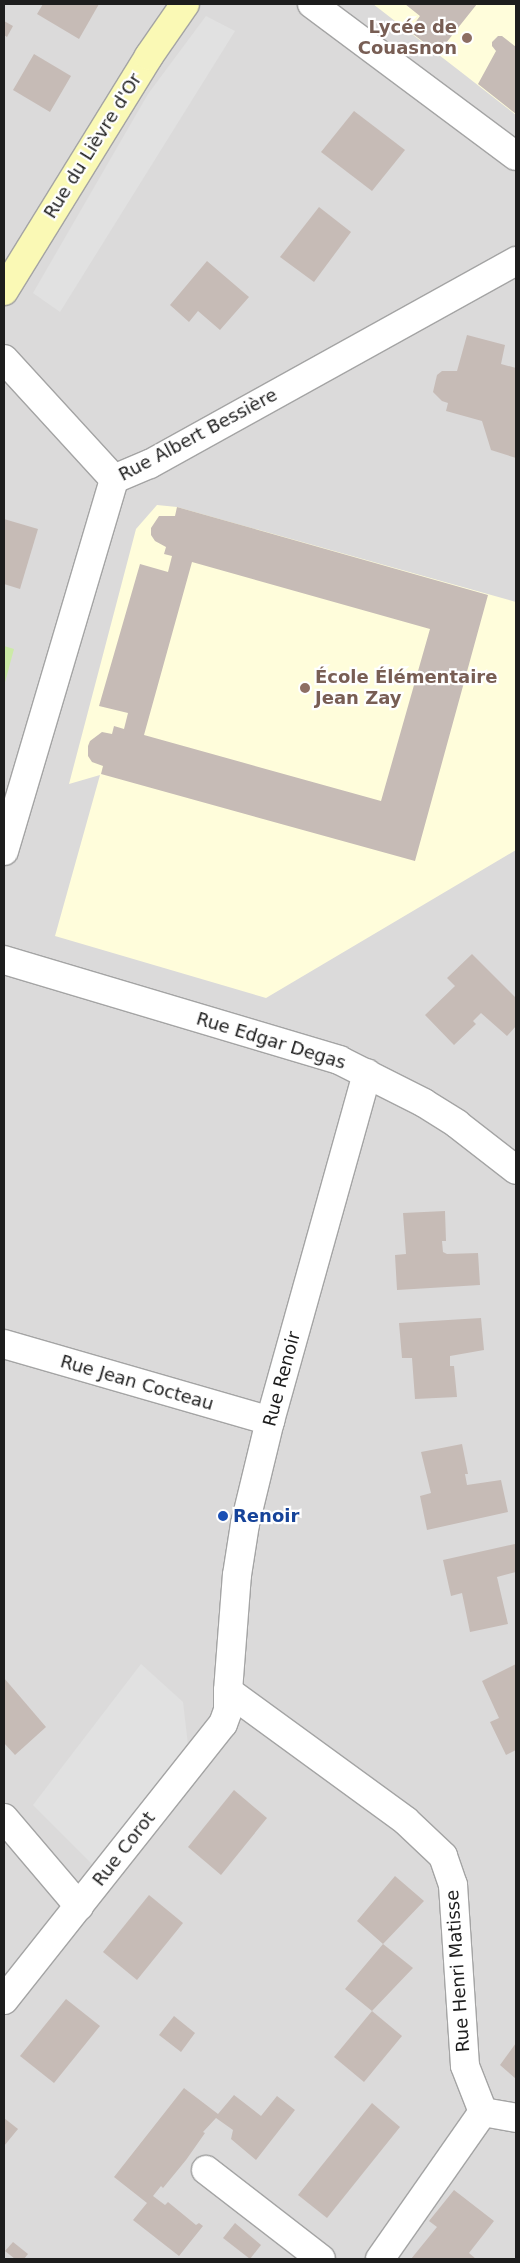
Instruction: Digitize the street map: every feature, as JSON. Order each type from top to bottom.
[{"type":"street","name":"Rue du Lièvre d'Or","points":[[4,291],[149,56],[185,4]]},
{"type":"street","points":[[312,4],[516,156]]},
{"type":"street","name":"Rue Albert Bessière","points":[[4,851],[114,479],[150,464],[516,261]]},
{"type":"street","points":[[4,358],[114,479]]},
{"type":"street","name":"Rue Edgar Degas","points":[[4,960],[311,1051],[368,1073],[424,1103],[457,1124],[516,1170]]},
{"type":"street","name":"Rue Renoir","points":[[228,1691],[237,1575],[245,1524],[270,1421],[368,1073]]},
{"type":"street","name":"Rue Jean Cocteau","points":[[4,1344],[270,1421]]},
{"type":"street","name":"Rue Corot","points":[[4,2000],[223,1724],[228,1710],[228,1691]]},
{"type":"street","name":"Rue Henri Matisse","points":[[228,1691],[406,1821],[443,1856],[453,1885],[465,2066],[483,2112]]},
{"type":"street","points":[[4,1818],[79,1906]]},
{"type":"street","points":[[380,2259],[483,2112],[516,2118]]},
{"type":"street","points":[[206,2170],[321,2259]]},
{"type":"shaded area","points":[[4,4],[516,4],[516,2259],[4,2259]]},
{"type":"shaded area","name":"Lycée de Couasnon","points":[[373,4],[516,4],[516,115],[461,72]]},
{"type":"shaded area","points":[[206,16],[235,31],[60,312],[33,293],[148,94]]},
{"type":"shaded area","name":"École Élémentaire Jean Zay","points":[[157,505],[177,507],[516,602],[516,850],[266,998],[55,936],[100,775],[69,784],[136,529]]},
{"type":"shaded area","points":[[141,1664],[183,1702],[188,1745],[92,1864],[33,1805]]},
{"type":"green space","points":[[4,646],[14,649],[4,686]]},
{"type":"building","points":[[43,4],[99,4],[79,39],[37,14]]},
{"type":"building","points":[[405,4],[477,4],[438,53],[409,31],[420,16]]},
{"type":"building","points":[[4,21],[13,26],[7,37],[4,35]]},
{"type":"building","points":[[498,36],[502,36],[516,47],[516,114],[478,84],[496,51],[492,46],[492,42]]},
{"type":"building","points":[[34,54],[71,76],[50,112],[13,90]]},
{"type":"building","points":[[354,111],[405,150],[372,191],[321,152]]},
{"type":"building","points":[[319,207],[351,232],[314,282],[280,257]]},
{"type":"building","points":[[207,261],[249,297],[220,330],[198,311],[189,322],[170,305]]},
{"type":"building","points":[[467,335],[505,345],[501,364],[516,368],[516,458],[491,450],[482,421],[446,411],[448,403],[442,401],[433,392],[437,375],[442,371],[457,371]]},
{"type":"building","points":[[177,507],[488,595],[415,861],[101,774],[103,766],[92,762],[88,756],[90,741],[102,732],[112,734],[114,726],[124,729],[128,713],[99,706],[140,564],[168,572],[172,556],[164,554],[166,547],[155,541],[151,535],[151,528],[159,516],[175,516]],"holes":[[[192,562],[430,629],[381,801],[144,735]]]},
{"type":"building","points":[[4,519],[38,529],[20,589],[4,584]]},
{"type":"building","points":[[472,954],[516,998],[516,1026],[507,1036],[481,1013],[473,1021],[476,1024],[454,1045],[425,1015],[455,986],[447,978]]},
{"type":"building","points":[[445,1211],[446,1241],[442,1241],[443,1252],[447,1254],[478,1253],[480,1285],[397,1290],[395,1255],[406,1254],[403,1213]]},
{"type":"building","points":[[481,1318],[484,1350],[450,1356],[450,1366],[454,1366],[457,1397],[415,1399],[412,1358],[402,1358],[399,1323]]},
{"type":"building","points":[[462,1444],[468,1474],[465,1474],[467,1485],[501,1480],[508,1512],[427,1530],[420,1496],[431,1493],[421,1452]]},
{"type":"building","points":[[515,1544],[516,1572],[497,1577],[508,1624],[470,1632],[462,1593],[451,1596],[443,1560]]},
{"type":"building","points":[[516,1664],[516,1750],[506,1755],[490,1722],[499,1718],[482,1681]]},
{"type":"building","points":[[4,1678],[46,1727],[15,1755],[4,1743]]},
{"type":"building","points":[[234,1790],[267,1818],[221,1875],[188,1847]]},
{"type":"building","points":[[395,1876],[424,1901],[383,1944],[357,1921]]},
{"type":"building","points":[[149,1895],[183,1923],[137,1980],[103,1952]]},
{"type":"building","points":[[383,1944],[413,1968],[372,2011],[345,1989]]},
{"type":"building","points":[[66,1999],[100,2026],[54,2083],[20,2056]]},
{"type":"building","points":[[372,2011],[402,2036],[364,2082],[334,2057]]},
{"type":"building","points":[[174,2016],[195,2033],[181,2052],[159,2035]]},
{"type":"building","points":[[516,2043],[516,2079],[500,2065]]},
{"type":"building","points":[[184,2088],[218,2114],[234,2095],[261,2116],[277,2096],[295,2110],[256,2160],[231,2139],[233,2130],[216,2118],[203,2132],[205,2133],[186,2160],[163,2188],[161,2186],[153,2196],[165,2205],[168,2202],[196,2225],[199,2223],[203,2226],[179,2256],[133,2220],[147,2203],[114,2177]]},
{"type":"building","points":[[372,2103],[400,2127],[327,2218],[298,2195]]},
{"type":"building","points":[[4,2118],[18,2129],[4,2146]]},
{"type":"building","points":[[454,2190],[494,2221],[469,2253],[476,2259],[411,2259],[437,2227],[429,2221]]},
{"type":"building","points":[[235,2223],[261,2245],[250,2259],[223,2238]]},
{"type":"building","points":[[13,2242],[28,2254],[24,2259],[15,2259],[5,2251]]},
{"type":"place","name":"Lycée de Couasnon","points":[[467,38]]},
{"type":"place","name":"École Élémentaire Jean Zay","points":[[305,688]]},
{"type":"place","name":"Renoir","points":[[223,1516]]}]
